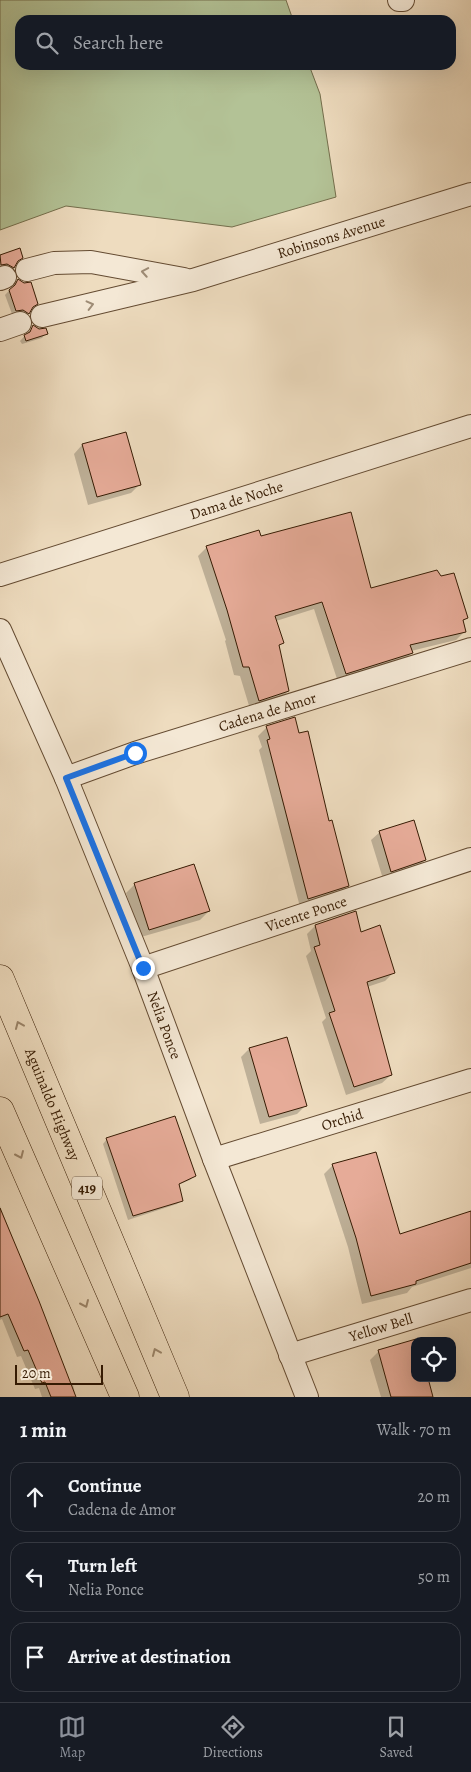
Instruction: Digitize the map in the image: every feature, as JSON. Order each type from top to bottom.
[{"type":"highway","name":"Aguinaldo Highway","points":[[0,979],[175,1397]]},
{"type":"highway","points":[[0,1111],[125,1397]]},
{"type":"street","name":"Robinsons Avenue","points":[[42,316],[193,280],[471,194]]},
{"type":"street","name":"Robinsons Avenue","points":[[27,270],[54,263],[91,262],[193,280]]},
{"type":"street","name":"Dama de Noche","points":[[0,575],[471,426]]},
{"type":"street","name":"Nelia Ponce","points":[[0,630],[66,778],[143,968],[306,1397]]},
{"type":"street","name":"Cadena de Amor","points":[[66,778],[135,753],[471,650]]},
{"type":"street","name":"Vicente Ponce","points":[[143,968],[471,859]]},
{"type":"street","name":"Orchid","points":[[214,1159],[471,1080]]},
{"type":"street","name":"Yellow Bell","points":[[290,1355],[471,1300]]},
{"type":"green space","points":[[0,0],[286,0],[291,15],[15,15],[15,70],[311,70],[320,94],[336,197],[232,227],[66,206],[0,230]]},
{"type":"building","points":[[20,248],[23,258],[18,261],[14,268],[7,264],[1,265],[0,255]]},
{"type":"building","points":[[18,279],[24,283],[31,282],[38,304],[33,307],[29,314],[23,310],[16,311],[9,290]]},
{"type":"building","points":[[33,325],[39,329],[46,328],[48,334],[26,341],[24,335],[30,332]]},
{"type":"building","points":[[126,432],[141,485],[97,497],[82,444]]},
{"type":"building","points":[[351,512],[371,588],[437,570],[441,576],[454,573],[468,618],[463,620],[466,632],[410,645],[413,653],[346,674],[322,602],[275,616],[284,643],[279,645],[289,691],[259,701],[249,667],[243,667],[206,546],[259,530],[261,536]]},
{"type":"building","points":[[295,717],[299,733],[308,731],[329,821],[332,820],[349,886],[308,899],[267,740],[270,739],[266,726]]},
{"type":"building","points":[[414,820],[426,860],[391,872],[379,831]]},
{"type":"building","points":[[194,864],[210,911],[149,930],[134,883]]},
{"type":"building","points":[[356,911],[361,932],[380,925],[395,973],[367,982],[392,1075],[354,1087],[329,1013],[335,1011],[314,947],[320,945],[315,925]]},
{"type":"building","points":[[287,1037],[307,1106],[269,1117],[249,1048]]},
{"type":"building","points":[[175,1116],[196,1176],[179,1184],[183,1201],[133,1216],[106,1138]]},
{"type":"building","points":[[376,1152],[400,1234],[471,1211],[471,1263],[416,1281],[416,1284],[371,1296],[356,1238],[332,1164]]},
{"type":"building","points":[[0,1208],[76,1397],[51,1397],[45,1382],[42,1383],[28,1350],[24,1351],[8,1314],[0,1317]]},
{"type":"building","points":[[411,1340],[411,1382],[429,1382],[433,1397],[391,1397],[378,1350]]},
{"type":"route","points":[[135,753],[66,778],[143,968]]}]
